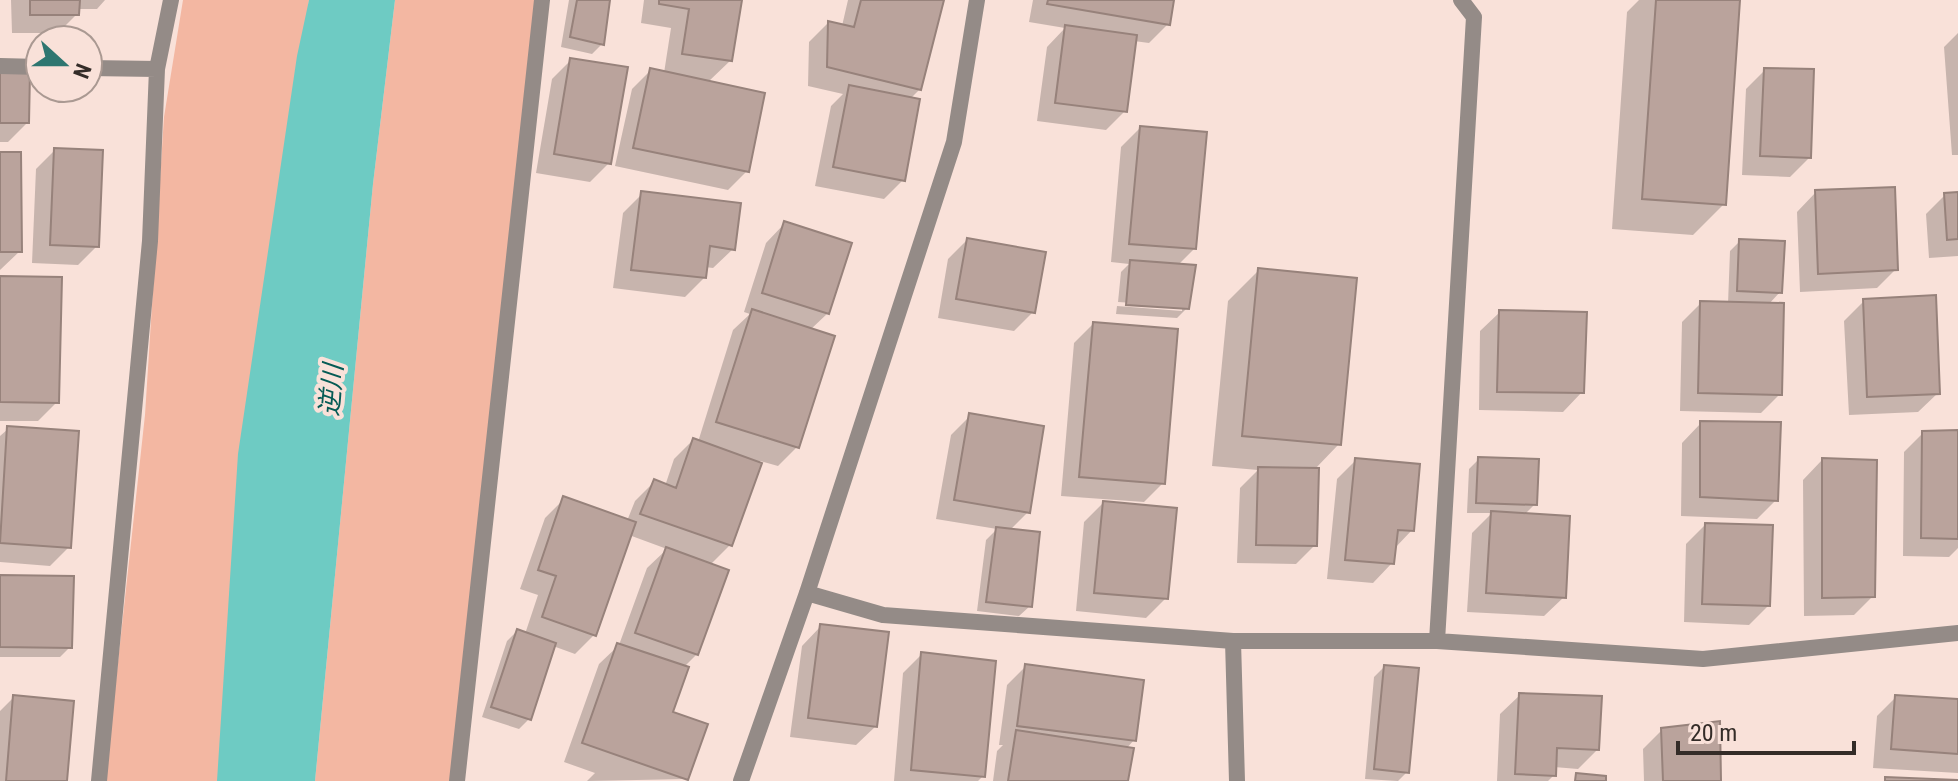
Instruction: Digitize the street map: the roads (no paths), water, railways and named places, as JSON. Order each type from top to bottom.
[{"type":"street","points":[[99,781],[148,256],[157,69],[171,0]]},
{"type":"street","points":[[457,781],[542,0]]},
{"type":"street","points":[[741,781],[807,593],[954,142],[977,0]]},
{"type":"street","points":[[1437,641],[1474,17],[1461,0]]},
{"type":"street","points":[[0,66],[24,67]]},
{"type":"street","points":[[104,68],[157,69]]},
{"type":"street","points":[[807,593],[883,615],[1233,641],[1437,641],[1703,659],[1958,633]]},
{"type":"street","points":[[1233,641],[1237,781]]},
{"type":"water","name":"逆川","points":[[309,0],[395,0],[373,184],[315,781],[217,781],[238,454],[297,56]]}]
